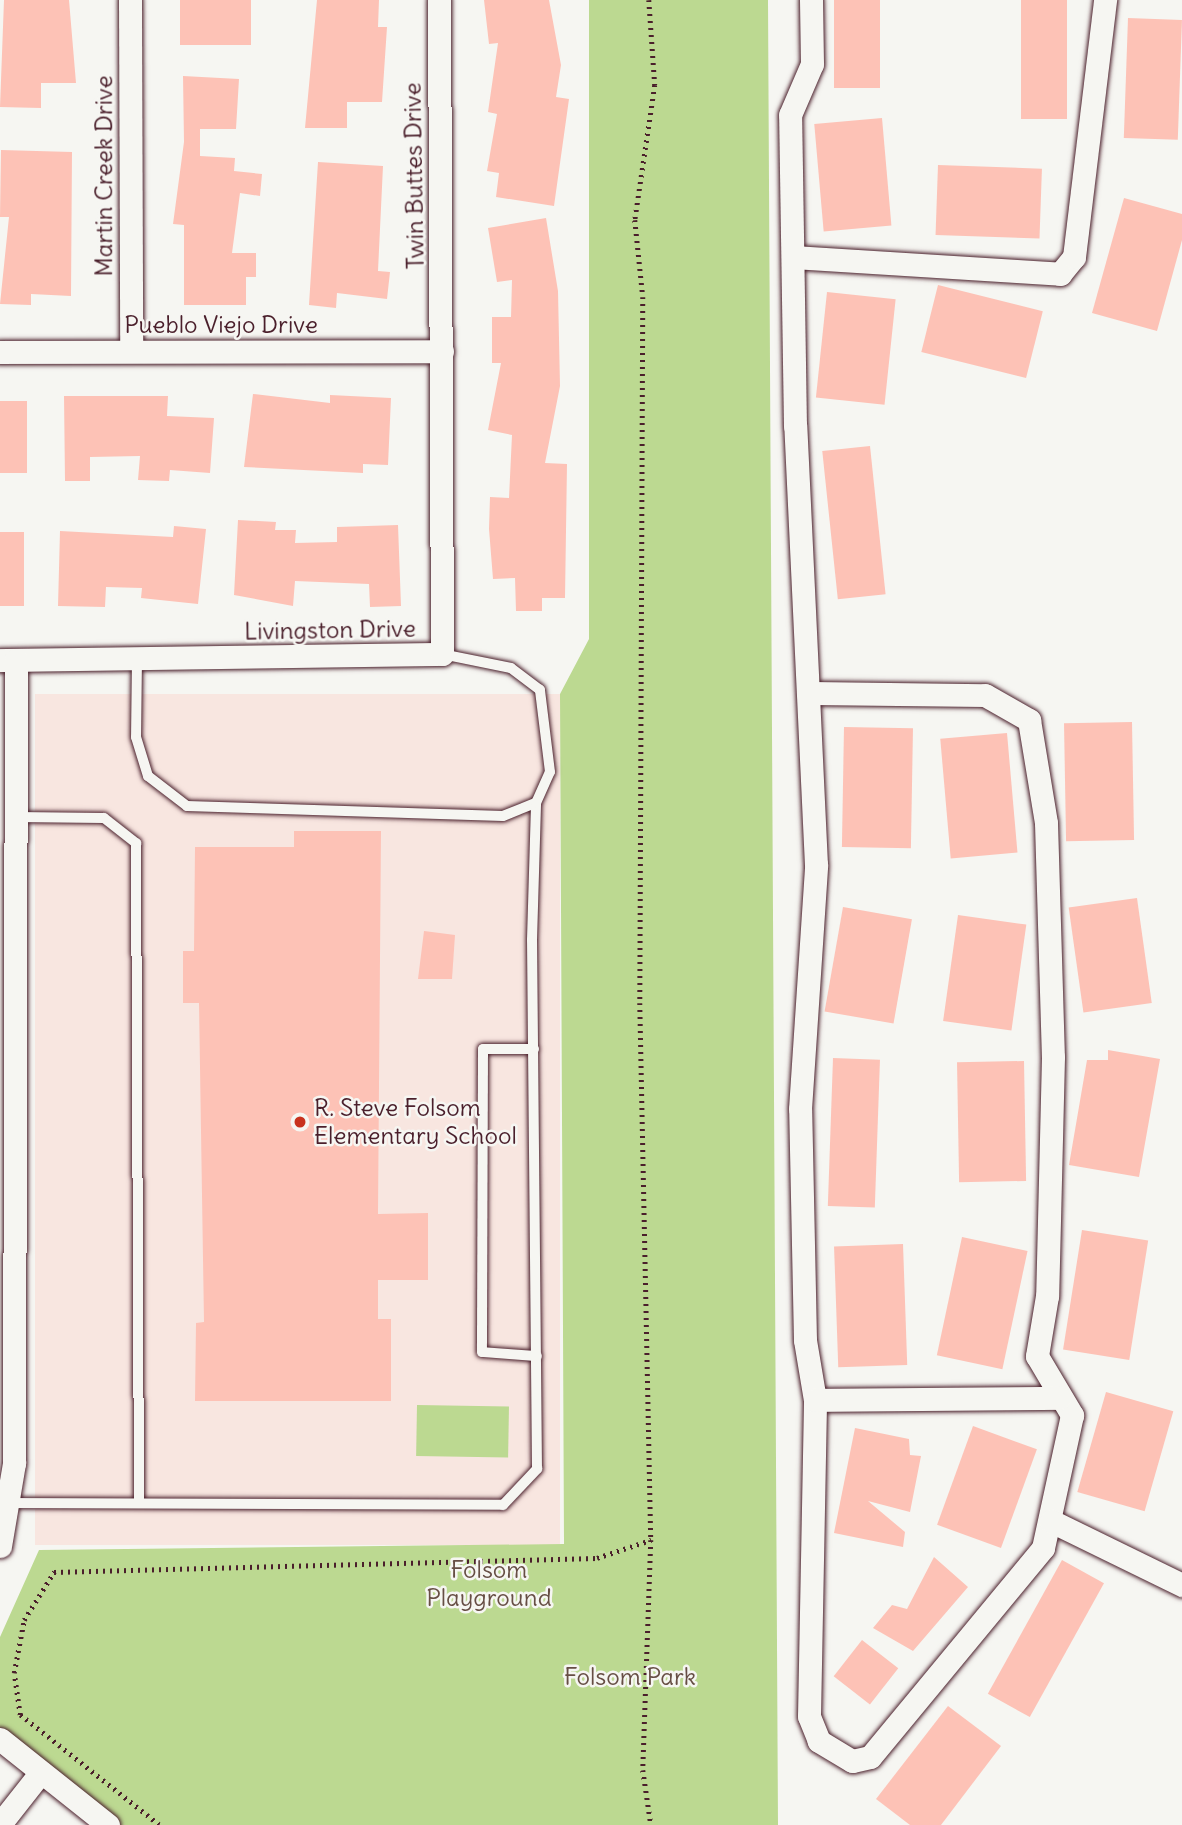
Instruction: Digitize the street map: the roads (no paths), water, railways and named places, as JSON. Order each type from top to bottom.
[{"type":"street","name":"Martin Creek Drive","points":[[130,0],[131,351]]},
{"type":"street","name":"Twin Buttes Drive","points":[[439,0],[442,351]]},
{"type":"street","points":[[811,0],[812,64],[790,115],[816,864],[800,1109],[805,1339],[815,1401],[809,1716],[831,1751],[852,1761],[870,1757],[1043,1548],[1072,1415],[1059,1398],[1037,1356],[1046,1296],[1053,1058],[1046,823],[1029,720],[985,695],[811,693]]},
{"type":"street","points":[[793,257],[1060,274],[1074,257],[1105,0]]},
{"type":"street","name":"Pueblo Viejo Drive","points":[[0,352],[442,351]]},
{"type":"street","name":"Livingston Drive","points":[[8,660],[442,654],[442,351]]},
{"type":"street","points":[[0,1545],[14,1463],[7,1312],[8,990],[16,817],[8,660]]},
{"type":"street","points":[[815,1401],[1059,1398]]},
{"type":"street","points":[[1051,1521],[1182,1586]]},
{"type":"street","points":[[0,1740],[108,1825]]},
{"type":"street","points":[[0,1824],[41,1772]]},
{"type":"lane","points":[[7,1503],[503,1504],[537,1469],[534,1049],[536,803],[550,772],[540,690],[511,668],[442,654]]},
{"type":"lane","points":[[137,659],[135,737],[148,776],[187,806],[503,817],[536,803]]},
{"type":"lane","points":[[16,817],[104,818],[136,843],[139,1502]]},
{"type":"lane","points":[[534,1049],[483,1049],[482,1352],[537,1356]]},
{"type":"place","name":"R. Steve Folsom Elementary School","points":[[300,1122]]},
{"type":"park label","name":"Folsom Playground","points":[[489,1584]]},
{"type":"park label","name":"Folsom Park","points":[[630,1677]]}]
